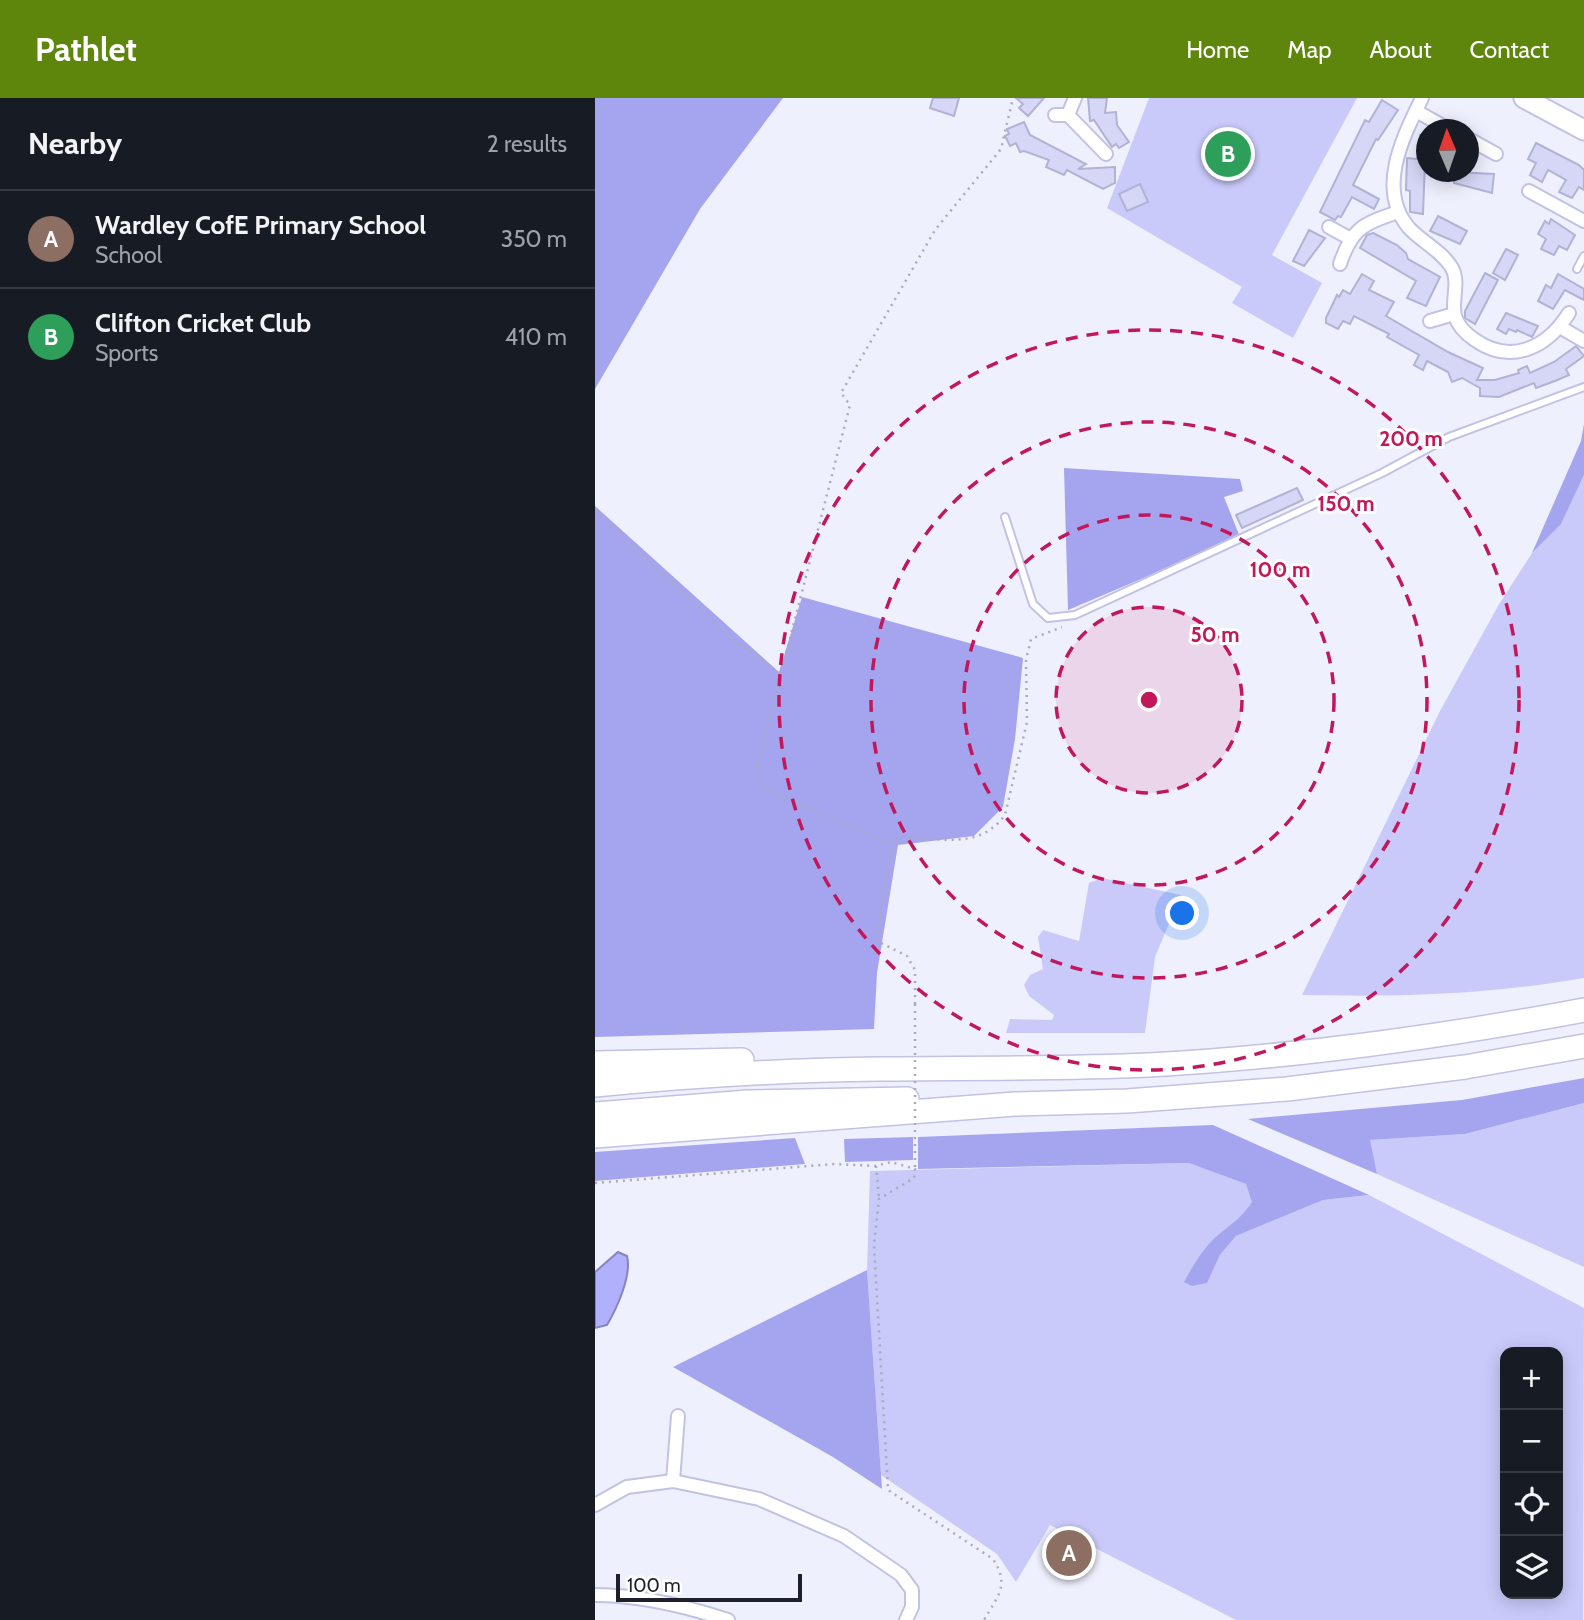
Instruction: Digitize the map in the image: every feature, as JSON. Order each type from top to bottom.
[{"type":"highway","points":[[595,1085],[723,1075],[877,1069],[1085,1067],[1233,1058],[1437,1034],[1584,1010]]},
{"type":"highway","points":[[595,1136],[1015,1104],[1127,1101],[1287,1089],[1465,1067],[1584,1046]]},
{"type":"highway","points":[[595,1063],[761,1060],[877,1069]]},
{"type":"highway","points":[[595,1114],[829,1099],[1015,1104]]},
{"type":"main road","points":[[1524,98],[1554,105],[1584,130]]},
{"type":"street","points":[[1068,115],[1075,98]]},
{"type":"street","points":[[1422,98],[1404,135],[1395,167],[1394,197],[1398,212],[1411,229],[1452,269],[1455,278],[1454,314],[1459,326],[1488,349],[1506,354],[1538,344],[1560,327],[1569,313]]},
{"type":"street","points":[[1416,111],[1430,119]]},
{"type":"street","points":[[1055,115],[1068,115],[1106,154]]},
{"type":"street","points":[[1479,148],[1496,154]]},
{"type":"street","points":[[1528,191],[1584,221]]},
{"type":"street","points":[[1340,264],[1349,238],[1370,221],[1398,212]]},
{"type":"street","points":[[1329,227],[1349,238]]},
{"type":"street","points":[[1430,321],[1454,314]]},
{"type":"street","points":[[1560,327],[1584,341]]},
{"type":"street","points":[[673,1482],[678,1416]]},
{"type":"street","points":[[595,1505],[627,1487],[673,1482],[759,1500],[844,1535],[901,1575],[912,1590],[912,1607],[906,1620]]},
{"type":"street","points":[[595,1595],[621,1595],[666,1603],[728,1620]]},
{"type":"lane","points":[[1577,269],[1584,256]]},
{"type":"lane","points":[[1005,517],[1033,604],[1048,618],[1075,615],[1382,473],[1449,437],[1584,387]]},
{"type":"path","points":[[891,843],[763,789],[757,766],[850,405],[841,393],[935,230],[1001,149],[1013,98]]},
{"type":"path","points":[[595,511],[731,638],[779,673]]},
{"type":"path","points":[[891,843],[901,837],[974,840],[997,827],[1005,815],[1027,722],[1026,660],[1031,639],[1070,624]]},
{"type":"path","points":[[879,1199],[913,1178],[915,1169],[915,970],[908,956],[877,941],[891,843]]},
{"type":"path","points":[[595,1183],[834,1164],[877,1166],[891,1162],[915,1169]]},
{"type":"path","points":[[877,1166],[879,1199],[874,1245],[888,1490],[993,1559],[1003,1573],[1003,1583],[984,1620]]},
{"type":"shaded area","points":[[595,98],[783,98],[700,209],[595,389]]},
{"type":"shaded area","points":[[1149,98],[1357,98],[1272,255],[1322,283],[1293,338],[1232,303],[1242,287],[1107,208]]},
{"type":"shaded area","points":[[1584,424],[1584,475],[1561,524],[1532,553],[1581,441]]},
{"type":"shaded area","points":[[1064,468],[1240,479],[1243,491],[1224,497],[1240,537],[1068,610]]},
{"type":"shaded area","points":[[1584,475],[1584,978],[1443,994],[1302,995],[1440,711],[1498,606],[1532,553],[1561,523]]},
{"type":"shaded area","points":[[595,506],[779,672],[802,597],[1023,658],[1015,739],[1003,807],[974,836],[898,845],[877,973],[874,1029],[595,1037]]},
{"type":"shaded area","points":[[1102,878],[1181,895],[1155,957],[1145,1033],[1006,1033],[1010,1019],[1052,1020],[1054,1015],[1029,996],[1024,985],[1030,975],[1043,969],[1038,937],[1043,930],[1079,941],[1089,883]]},
{"type":"shaded area","points":[[1584,1078],[1584,1103],[1465,1134],[1370,1140],[1377,1174],[1248,1119],[1462,1100]]},
{"type":"shaded area","points":[[1584,1103],[1584,1267],[1377,1174],[1369,1140],[1465,1134]]},
{"type":"shaded area","points":[[1213,1125],[1369,1195],[1323,1200],[1236,1236],[1220,1255],[1207,1283],[1192,1286],[1184,1282],[1203,1252],[1252,1202],[1246,1184],[1189,1163],[918,1169],[918,1137]]},
{"type":"shaded area","points":[[913,1137],[913,1160],[845,1162],[844,1139]]},
{"type":"shaded area","points":[[795,1138],[805,1164],[595,1181],[595,1152]]},
{"type":"shaded area","points":[[1190,1163],[1246,1184],[1253,1201],[1240,1221],[1216,1237],[1207,1282],[1220,1255],[1236,1236],[1323,1200],[1369,1195],[1584,1308],[1583,1620],[1236,1620],[1050,1525],[1016,1582],[997,1554],[881,1475],[867,1271],[870,1171]]},
{"type":"shaded area","points":[[618,1252],[627,1256],[623,1291],[607,1325],[595,1328],[595,1272]]},
{"type":"shaded area","points":[[867,1270],[882,1489],[833,1457],[673,1367]]},
{"type":"building","points":[[933,98],[959,98],[954,116],[930,108]]},
{"type":"building","points":[[1016,98],[1044,98],[1028,116],[1019,108],[1023,104]]},
{"type":"building","points":[[1088,98],[1107,98],[1105,113],[1116,112],[1117,125],[1129,142],[1119,148],[1116,144],[1112,147],[1094,120],[1090,121]]},
{"type":"building","points":[[1382,100],[1398,110],[1378,140],[1376,139],[1353,185],[1379,199],[1374,209],[1352,197],[1341,217],[1338,216],[1335,220],[1320,212],[1365,120],[1369,122]]},
{"type":"building","points":[[1024,122],[1030,135],[1086,164],[1078,169],[1115,167],[1115,183],[1103,189],[1067,170],[1064,175],[1046,167],[1049,160],[1020,152],[1016,143],[1010,146],[1005,136],[1009,134],[1007,129]]},
{"type":"building","points":[[1536,143],[1579,165],[1584,170],[1584,190],[1579,187],[1572,198],[1559,192],[1566,180],[1548,170],[1542,182],[1530,175],[1536,163],[1528,159]]},
{"type":"building","points":[[1407,158],[1416,159],[1416,182],[1424,182],[1423,214],[1410,212],[1410,191],[1406,190]]},
{"type":"building","points":[[1479,173],[1494,174],[1492,193],[1454,183],[1479,182]]},
{"type":"building","points":[[1140,184],[1148,202],[1127,211],[1119,194]]},
{"type":"building","points":[[1438,216],[1467,231],[1460,244],[1430,231]]},
{"type":"building","points":[[1551,219],[1575,235],[1567,250],[1559,246],[1554,255],[1541,249],[1546,239],[1538,234],[1545,221],[1549,224]]},
{"type":"building","points":[[1309,230],[1325,238],[1304,266],[1293,261]]},
{"type":"building","points":[[1373,233],[1397,245],[1406,253],[1408,259],[1440,277],[1426,306],[1407,298],[1416,281],[1360,248],[1367,235]]},
{"type":"building","points":[[1506,249],[1518,255],[1505,280],[1493,273]]},
{"type":"building","points":[[1485,273],[1498,280],[1475,324],[1465,318],[1465,311]]},
{"type":"building","points":[[1362,274],[1374,281],[1369,290],[1394,302],[1386,316],[1448,352],[1483,368],[1477,380],[1495,380],[1519,373],[1518,370],[1527,366],[1530,373],[1554,362],[1576,346],[1584,356],[1566,369],[1569,375],[1555,381],[1536,388],[1534,383],[1499,397],[1480,396],[1480,388],[1462,378],[1452,382],[1448,372],[1427,361],[1423,370],[1414,365],[1419,355],[1387,337],[1389,334],[1354,316],[1350,324],[1343,321],[1338,329],[1326,323],[1337,295],[1339,297],[1343,290],[1350,294]]},
{"type":"building","points":[[1558,274],[1584,289],[1584,300],[1565,290],[1553,309],[1538,301],[1546,285],[1551,288]]},
{"type":"building","points":[[1506,313],[1538,326],[1532,337],[1517,330],[1516,332],[1509,329],[1506,334],[1497,329]]},
{"type":"building","points":[[1297,488],[1303,500],[1242,528],[1236,515]]},
{"type":"place","name":"Clifton Cricket Club","points":[[1228,154]]},
{"type":"place","name":"Wardley CofE Primary School","points":[[1069,1553]]}]
